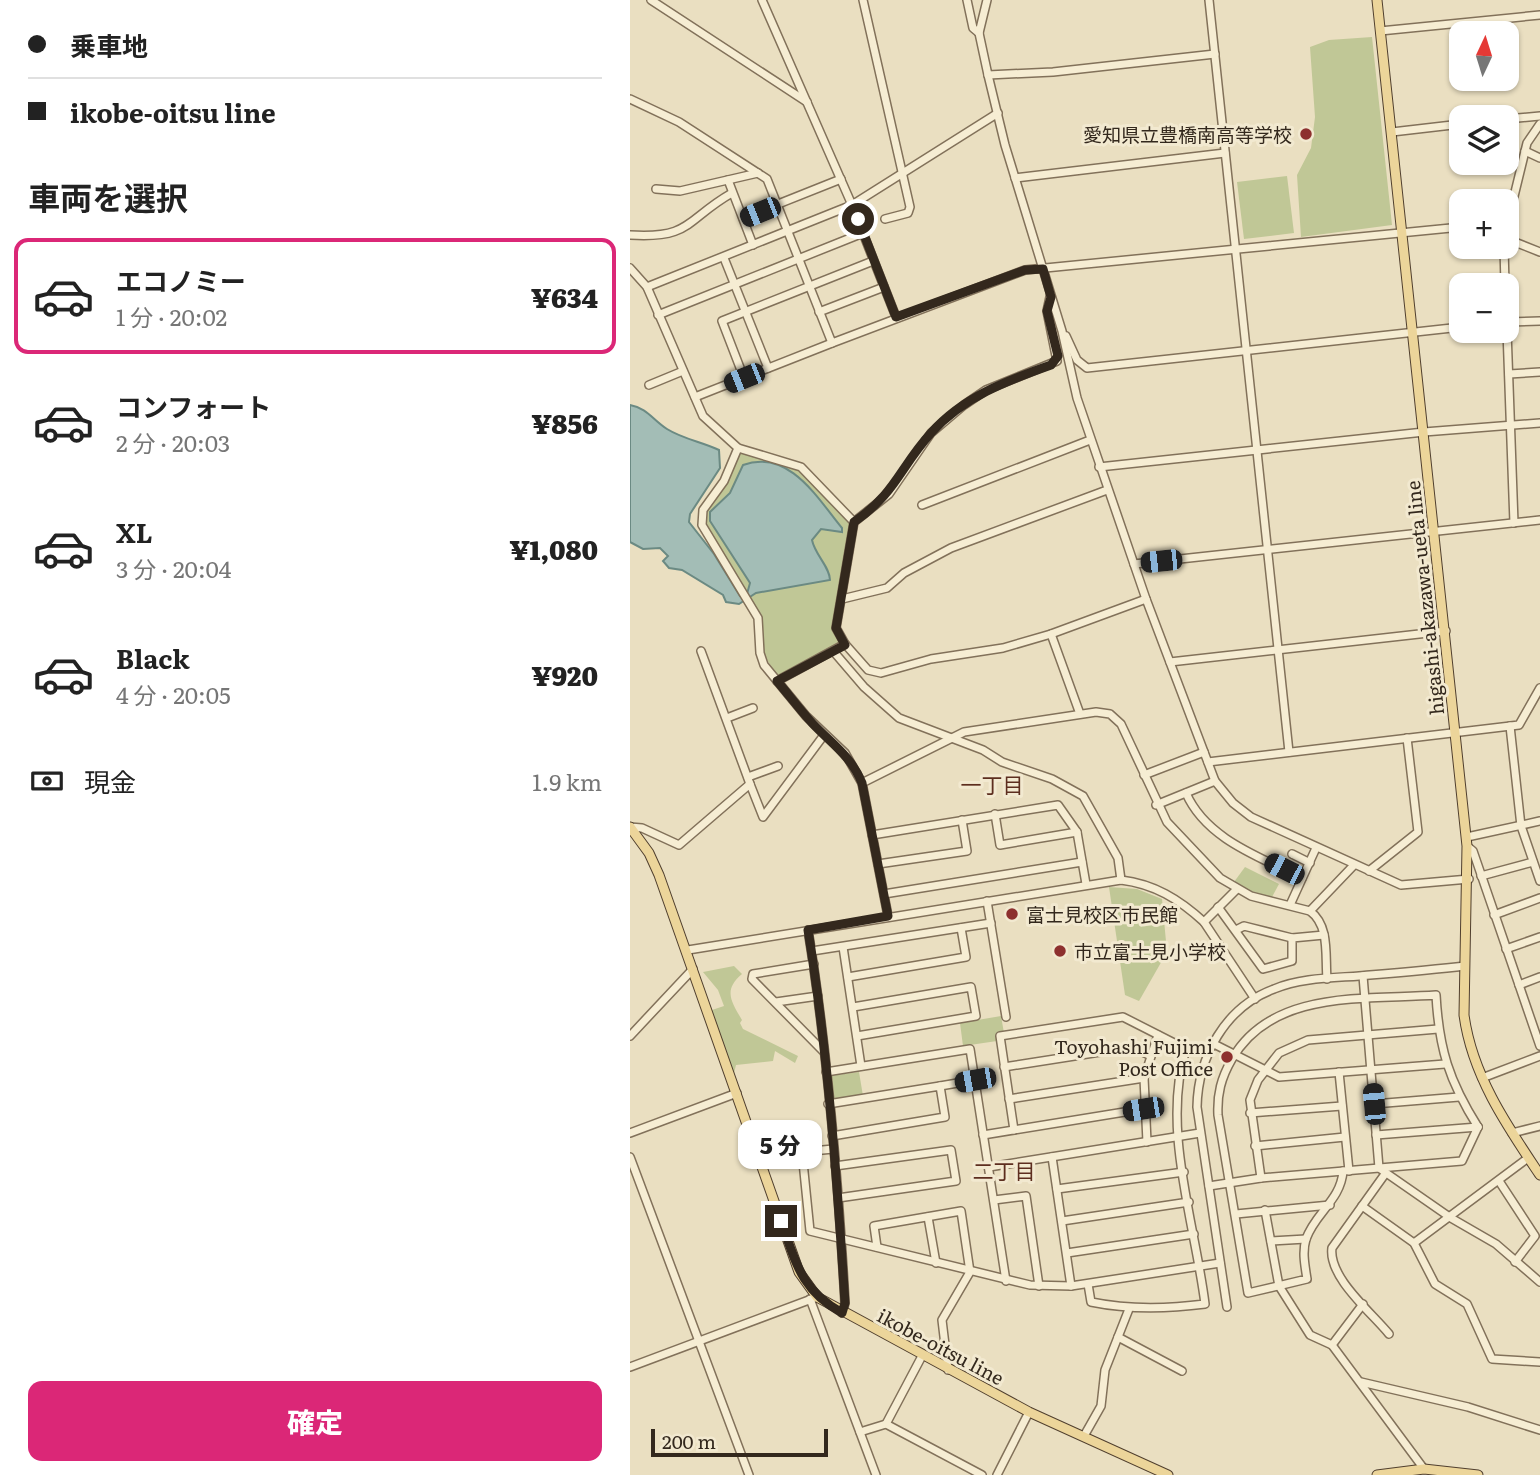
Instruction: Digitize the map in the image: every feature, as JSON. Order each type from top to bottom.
[{"type":"main road","name":"higashi-akazawa-ueta line","points":[[1377,0],[1467,842],[1469,879],[1464,1015],[1468,1041],[1482,1079],[1540,1175]]},
{"type":"main road","name":"ikobe-oitsu line","points":[[630,827],[655,864],[688,950],[799,1272],[813,1298],[1029,1412],[1168,1475]]},
{"type":"main road","points":[[1377,1475],[1424,1469],[1477,1475]]},
{"type":"street","points":[[651,0],[807,103]]},
{"type":"street","points":[[762,0],[852,205],[896,317]]},
{"type":"street","points":[[863,0],[910,211],[885,219]]},
{"type":"street","points":[[967,0],[973,28],[979,33]]},
{"type":"street","points":[[987,0],[979,33],[988,75],[1015,178],[1062,331],[1090,440],[1146,599],[1216,780],[1242,811],[1316,848],[1401,885],[1469,879]]},
{"type":"street","points":[[1209,0],[1289,752]]},
{"type":"street","points":[[1380,32],[1540,15]]},
{"type":"street","points":[[988,75],[1053,72],[1215,54]]},
{"type":"street","points":[[630,99],[680,122],[766,179],[832,343]]},
{"type":"street","points":[[647,287],[852,205],[998,113]]},
{"type":"street","points":[[1519,118],[1540,116]]},
{"type":"street","points":[[1516,189],[1525,151],[1540,124]]},
{"type":"street","points":[[1392,132],[1449,125]]},
{"type":"street","points":[[1525,151],[1540,158]]},
{"type":"street","points":[[1015,178],[1226,153]]},
{"type":"street","points":[[656,189],[680,191],[758,173]]},
{"type":"street","points":[[728,180],[753,245]]},
{"type":"street","points":[[743,218],[841,180]]},
{"type":"street","points":[[630,235],[654,237],[680,232],[732,193]]},
{"type":"street","points":[[695,397],[896,317],[1025,270],[1449,228]]},
{"type":"street","points":[[658,315],[863,233]]},
{"type":"street","points":[[1519,244],[1540,252]]},
{"type":"street","points":[[724,258],[768,368]]},
{"type":"street","points":[[744,378],[722,321],[873,261]]},
{"type":"street","points":[[630,268],[647,287],[703,416],[738,448],[801,467],[854,522]]},
{"type":"street","points":[[819,312],[884,287]]},
{"type":"street","points":[[1051,297],[1047,311],[1057,361],[986,390],[964,405],[931,433],[889,494],[854,522],[836,628],[845,645],[868,670],[881,673],[1051,635],[1146,599]]},
{"type":"street","points":[[1519,322],[1540,321]]},
{"type":"street","points":[[1062,331],[1077,360],[1087,368],[1449,328]]},
{"type":"street","points":[[1508,343],[1514,523]]},
{"type":"street","points":[[649,385],[683,371]]},
{"type":"street","points":[[1509,374],[1540,372]]},
{"type":"street","points":[[1099,467],[1424,432],[1540,423]]},
{"type":"street","points":[[922,505],[1090,440]]},
{"type":"street","points":[[738,448],[724,481],[703,510],[701,517],[706,533],[758,618],[760,653],[764,665],[824,735],[845,753],[862,783],[888,916]]},
{"type":"street","points":[[842,599],[887,588],[904,573],[951,548],[1107,490]]},
{"type":"street","points":[[1134,564],[1540,520]]},
{"type":"street","points":[[1170,662],[1446,631]]},
{"type":"street","points":[[1051,635],[1080,714]]},
{"type":"street","points":[[777,681],[845,645]]},
{"type":"street","points":[[701,651],[763,817],[824,735]]},
{"type":"street","points":[[834,652],[864,687],[899,718],[952,737],[1002,762],[1052,779],[1083,796],[1092,807],[1118,858],[1121,880]]},
{"type":"street","points":[[1208,762],[1520,725],[1540,688]]},
{"type":"street","points":[[727,718],[754,708]]},
{"type":"street","points":[[862,783],[952,737],[979,729],[1104,712],[1116,719],[1156,805],[1174,831],[1220,878],[1237,889],[1310,911],[1321,921],[1327,979]]},
{"type":"street","points":[[1510,726],[1521,826],[1540,881]]},
{"type":"street","points":[[1369,871],[1418,832],[1407,738]]},
{"type":"street","points":[[1144,775],[1204,752]]},
{"type":"street","points":[[630,827],[642,828],[679,845],[749,780],[778,766]]},
{"type":"street","points":[[1156,805],[1216,780]]},
{"type":"street","points":[[1186,793],[1194,808],[1224,838],[1302,878]]},
{"type":"street","points":[[872,835],[1058,805],[1077,832],[1086,884]]},
{"type":"street","points":[[995,814],[1000,845],[1077,832]]},
{"type":"street","points":[[878,864],[967,850],[961,820]]},
{"type":"street","points":[[1540,821],[1467,842],[1473,850],[1540,1046]]},
{"type":"street","points":[[1290,905],[1316,848]]},
{"type":"street","points":[[1292,854],[1310,863]]},
{"type":"street","points":[[884,894],[1082,862]]},
{"type":"street","points":[[1480,876],[1533,862]]},
{"type":"street","points":[[1310,911],[1354,864]]},
{"type":"street","points":[[688,950],[1121,880],[1167,893],[1204,922],[1255,999]]},
{"type":"street","points":[[1204,922],[1237,889]]},
{"type":"street","points":[[1494,915],[1540,898]]},
{"type":"street","points":[[987,901],[1006,1017]]},
{"type":"street","points":[[1218,907],[1263,970],[1292,961],[1292,938]]},
{"type":"street","points":[[812,951],[991,923]]},
{"type":"street","points":[[1236,930],[1244,926],[1292,938],[1324,935]]},
{"type":"street","points":[[848,977],[966,957],[961,928]]},
{"type":"street","points":[[808,930],[818,996],[838,1198],[845,1303],[842,1313]]},
{"type":"street","points":[[1506,949],[1540,937]]},
{"type":"street","points":[[843,947],[861,1066]]},
{"type":"street","points":[[814,964],[753,974],[752,979],[823,1052]]},
{"type":"street","points":[[1227,1307],[1200,1133],[1197,1094],[1212,1043],[1231,1019],[1255,999],[1289,984],[1465,966]]},
{"type":"street","points":[[630,1036],[693,969]]},
{"type":"street","points":[[1363,976],[1376,1135],[1382,1171],[1362,1206],[1332,1248],[1331,1255],[1336,1272],[1389,1334]]},
{"type":"street","points":[[1519,985],[1540,977]]},
{"type":"street","points":[[853,1007],[971,987],[975,1016],[857,1036]]},
{"type":"street","points":[[1339,1072],[1346,1171],[1342,1187],[1306,1239],[1307,1279],[1248,1293],[1218,1104],[1219,1088],[1235,1054],[1261,1025],[1290,1009],[1436,995],[1438,1029],[1445,1063],[1459,1097],[1478,1127]]},
{"type":"street","points":[[776,1002],[818,996]]},
{"type":"street","points":[[1531,1019],[1540,1016]]},
{"type":"street","points":[[1014,1129],[1000,1036],[1123,1017],[1186,1049],[1176,1089],[1178,1137],[1205,1304],[1165,1309],[1129,1309],[1091,1302],[1088,1284]]},
{"type":"street","points":[[1261,1178],[1250,1113],[1254,1089],[1279,1053],[1291,1045],[1308,1040],[1438,1029]]},
{"type":"street","points":[[1147,1142],[1143,1109],[1144,1078],[1149,1055],[1158,1035]]},
{"type":"street","points":[[1212,1043],[1279,1077],[1445,1063]]},
{"type":"street","points":[[1004,1067],[1132,1048],[1149,1055]]},
{"type":"street","points":[[826,1072],[970,1049],[1006,1281]]},
{"type":"street","points":[[1482,1079],[1540,1056]]},
{"type":"street","points":[[1009,1099],[1144,1078]]},
{"type":"street","points":[[828,1104],[975,1080]]},
{"type":"street","points":[[832,1136],[945,1117],[940,1086]]},
{"type":"street","points":[[630,1132],[737,1093]]},
{"type":"street","points":[[1374,1104],[1459,1097]]},
{"type":"street","points":[[1250,1113],[1342,1106]]},
{"type":"street","points":[[983,1135],[1143,1109]]},
{"type":"street","points":[[1513,1133],[1540,1126]]},
{"type":"street","points":[[1209,1186],[1261,1178],[1382,1171],[1462,1161],[1478,1127]]},
{"type":"street","points":[[1376,1135],[1478,1127]]},
{"type":"street","points":[[989,1167],[1200,1133]]},
{"type":"street","points":[[1255,1146],[1345,1137]]},
{"type":"street","points":[[833,1149],[802,1152],[810,1231],[1006,1281],[1039,1286],[1088,1284],[1220,1263]]},
{"type":"street","points":[[835,1166],[951,1150],[956,1181],[838,1198]]},
{"type":"street","points":[[630,1157],[749,1475]]},
{"type":"street","points":[[1052,1157],[1071,1286]]},
{"type":"street","points":[[1414,1243],[1528,1158]]},
{"type":"street","points":[[1382,1171],[1451,1218],[1496,1244],[1540,1282]]},
{"type":"street","points":[[1057,1189],[1184,1172]]},
{"type":"street","points":[[1499,1181],[1537,1234],[1515,1262]]},
{"type":"street","points":[[994,1200],[1026,1196],[1039,1286]]},
{"type":"street","points":[[1062,1222],[1189,1202]]},
{"type":"street","points":[[1236,1214],[1330,1205]]},
{"type":"street","points":[[1362,1206],[1414,1243],[1434,1284],[1466,1304],[1492,1359],[1540,1362]]},
{"type":"street","points":[[1265,1210],[1279,1286],[1310,1335],[1332,1345],[1424,1469]]},
{"type":"street","points":[[877,1247],[874,1226],[961,1211],[970,1272],[942,1320],[948,1370]]},
{"type":"street","points":[[928,1217],[936,1263]]},
{"type":"street","points":[[1067,1253],[1194,1234]]},
{"type":"street","points":[[1271,1241],[1306,1239]]},
{"type":"street","points":[[630,1367],[813,1298],[876,1475]]},
{"type":"street","points":[[1332,1345],[1363,1304]]},
{"type":"street","points":[[1084,1436],[1101,1406],[1105,1370],[1129,1309]]},
{"type":"street","points":[[1118,1336],[1182,1371]]},
{"type":"street","points":[[860,1433],[887,1424],[922,1356]]},
{"type":"street","points":[[1362,1382],[1468,1407],[1540,1430]]},
{"type":"street","points":[[997,1475],[1029,1412]]},
{"type":"street","points":[[887,1424],[982,1475]]},
{"type":"green space","points":[[1372,37],[1392,225],[1301,237],[1297,175],[1311,148],[1315,117],[1310,47],[1329,40]]},
{"type":"green space","points":[[1287,176],[1294,233],[1244,239],[1237,182]]},
{"type":"green space","points":[[741,452],[797,466],[852,523],[838,598],[840,645],[777,676],[764,655],[760,613],[706,526],[706,510],[724,485]]},
{"type":"green space","points":[[1245,867],[1279,884],[1272,897],[1249,891],[1234,882]]},
{"type":"green space","points":[[1109,887],[1137,889],[1162,899],[1167,952],[1139,1001],[1125,995]]},
{"type":"green space","points":[[734,966],[742,974],[732,985],[731,996],[742,1020],[740,1023],[743,1029],[798,1056],[795,1063],[775,1051],[773,1061],[736,1065],[733,1077],[712,1010],[724,1006],[718,990],[703,972]]},
{"type":"green space","points":[[1001,1016],[1004,1033],[996,1035],[997,1041],[963,1046],[960,1023]]},
{"type":"green space","points":[[859,1072],[863,1096],[833,1101],[830,1076]]},
{"type":"water","points":[[630,405],[673,432],[719,450],[720,468],[690,514],[689,522],[714,554],[740,596],[747,594],[750,583],[710,521],[710,512],[730,493],[743,465],[759,462],[774,464],[801,479],[842,528],[842,532],[821,529],[812,540],[828,570],[830,580],[756,593],[739,604],[726,602],[723,595],[682,570],[669,568],[663,561],[668,556],[660,548],[643,549],[630,542]]},
{"type":"place","name":"愛知県立豊橋南高等学校","points":[[1306,134]]},
{"type":"place","name":"富士見校区市民館","points":[[1012,914]]},
{"type":"place","name":"市立富士見小学校","points":[[1060,951]]},
{"type":"place","name":"Toyohashi Fujimi Post Office","points":[[1227,1057]]},
{"type":"district","name":"一丁目","points":[[992,783]]},
{"type":"district","name":"二丁目","points":[[1004,1169]]},
{"type":"route","points":[[781,1221],[799,1272],[807,1285],[817,1297],[842,1313],[845,1303],[838,1198],[818,996],[808,930],[888,916],[862,783],[857,770],[845,753],[814,725],[777,681],[845,645],[836,628],[854,522],[889,494],[931,433],[975,396],[1051,365],[1057,361],[1058,356],[1047,311],[1051,297],[1043,269],[1025,270],[896,317],[858,219]]}]
